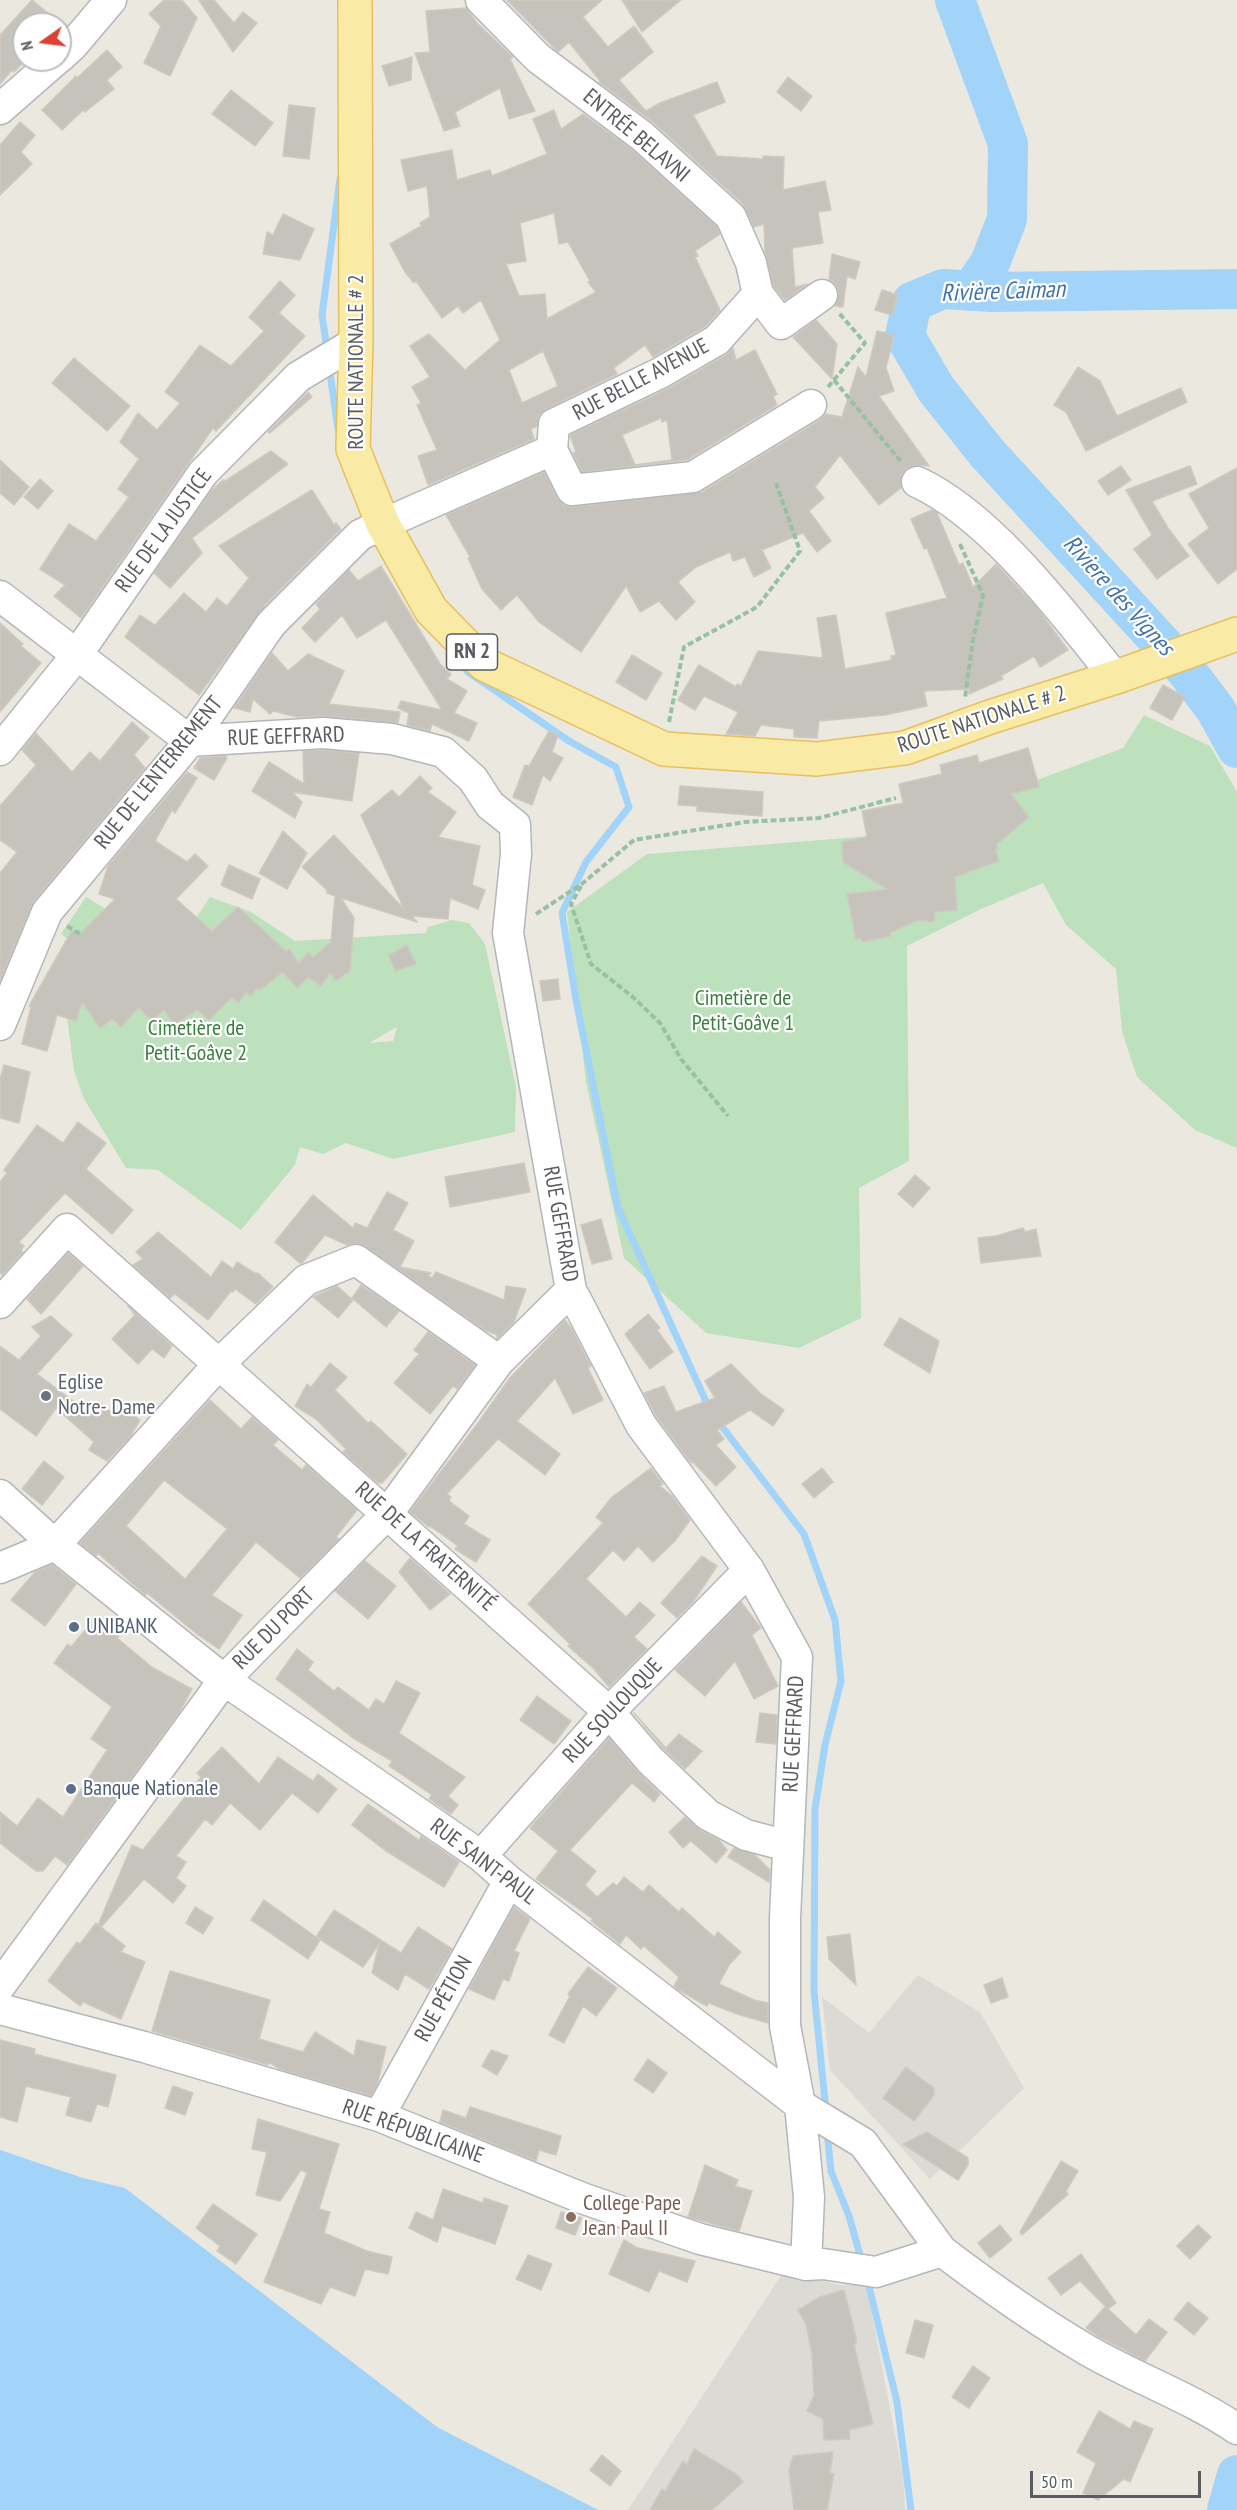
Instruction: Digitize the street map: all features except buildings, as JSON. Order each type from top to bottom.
[{"type":"main road","name":"ROUTE NATIONALE # 2","points":[[355,0],[356,342],[353,449],[372,530],[431,610],[484,664],[664,749],[817,759],[905,748],[1119,676]]},
{"type":"main road","name":"RN 2","points":[[1119,676],[1235,634]]},
{"type":"street","points":[[72,46],[111,0]]},
{"type":"street","name":"ENTRÉE BELAVNI","points":[[481,0],[538,58],[642,136],[731,218],[751,263],[758,294]]},
{"type":"street","points":[[0,110],[43,72]]},
{"type":"street","points":[[758,294],[781,324],[822,295]]},
{"type":"street","name":"RUE BELLE AVENUE","points":[[552,450],[554,424],[660,373],[717,340],[758,294]]},
{"type":"street","name":"RUE DE LA JUSTICE","points":[[0,750],[76,656],[203,473],[298,377],[356,342]]},
{"type":"street","points":[[372,530],[552,450],[572,490],[693,477],[811,405]]},
{"type":"street","points":[[917,482],[937,492],[982,527],[1119,676]]},
{"type":"street","name":"RUE DE L'ENTERREMENT","points":[[0,1025],[47,912],[190,741],[271,624],[372,530]]},
{"type":"street","points":[[0,596],[190,741]]},
{"type":"street","name":"RUE GEFFRARD","points":[[190,741],[323,732],[392,739],[443,752],[473,779],[490,805],[515,825],[516,854],[508,933],[571,1290],[641,1425],[749,1570],[797,1657],[785,1918],[784,2026],[800,2105],[814,2264]]},
{"type":"street","name":"RUE DE LA FRATERNITÉ","points":[[0,1303],[67,1230],[388,1513],[609,1712],[650,1760],[708,1815],[746,1835],[789,1846]]},
{"type":"street","points":[[0,1568],[55,1545],[218,1365],[306,1280],[356,1260],[499,1362]]},
{"type":"street","name":"RUE DU PORT","points":[[0,1986],[224,1680],[388,1513],[499,1362],[571,1290]]},
{"type":"street","name":"RUE SAINT-PAUL","points":[[0,1495],[55,1545],[224,1680],[481,1856],[509,1881],[800,2105],[863,2143],[942,2251],[989,2287],[1087,2350],[1227,2422]]},
{"type":"street","name":"RUE SOULOUQUE","points":[[481,1856],[609,1712],[749,1570]]},
{"type":"street","name":"RUE PÉTION","points":[[379,2116],[509,1881]]},
{"type":"street","name":"RUE RÉPUBLICAINE","points":[[0,2009],[144,2047],[379,2116],[593,2202],[700,2239],[814,2264],[876,2272],[942,2251]]},
{"type":"path","points":[[811,405],[865,343],[822,295]]},
{"type":"path","points":[[834,380],[917,482]]},
{"type":"path","points":[[664,749],[684,647],[757,607],[800,551],[776,483]]},
{"type":"path","points":[[956,536],[983,595],[972,640],[964,707],[972,724]]},
{"type":"path","points":[[508,933],[583,883],[634,840],[745,822],[819,818],[896,798]]},
{"type":"path","points":[[583,883],[571,904],[591,964],[633,997],[660,1023],[681,1059],[728,1116]]},
{"type":"shaded area","points":[[918,1975],[980,2012],[1024,2088],[930,2179],[830,2070],[822,1997],[869,2033]]},
{"type":"shaded area","points":[[784,2271],[840,2285],[866,2284],[903,2476],[905,2510],[628,2510]]},
{"type":"green space","name":"Cimetière de Petit-Goâve 1","points":[[1144,715],[1210,746],[1237,792],[1237,1148],[1195,1130],[1137,1077],[1122,1031],[1116,969],[1066,925],[1043,883],[981,909],[907,946],[909,1161],[859,1188],[861,1318],[799,1348],[706,1333],[624,1258],[586,1082],[567,912],[647,854],[871,836],[997,795],[1123,748]]},
{"type":"green space","name":"Cimetière de Petit-Goâve 2","points":[[86,897],[104,908],[196,918],[210,897],[251,912],[295,941],[426,933],[428,927],[452,920],[469,923],[485,944],[516,1087],[515,1132],[393,1159],[346,1143],[323,1154],[300,1147],[295,1165],[241,1230],[158,1170],[126,1168],[84,1099],[74,1071],[66,1009],[91,956],[61,934]],"holes":[[[397,1027],[393,1041],[369,1043]]]},
{"type":"water","points":[[0,2150],[83,2178],[125,2188],[437,2427],[598,2510],[0,2510]]},
{"type":"waterway","name":"Riviere des Vignes","points":[[955,0],[1008,144],[1007,219],[990,263],[971,291]]},
{"type":"waterway","points":[[327,349],[322,315],[340,179]]},
{"type":"waterway","name":"Rivière Caiman","points":[[1237,289],[992,292],[943,289],[912,302],[905,336],[936,389],[987,453],[1185,669],[1216,710],[1237,748]]},
{"type":"waterway","points":[[329,366],[338,429]]},
{"type":"waterway","points":[[460,662],[468,672],[569,741],[616,767],[629,807],[586,862],[562,913],[576,1000],[618,1208],[709,1408]]},
{"type":"waterway","points":[[717,1420],[804,1534],[835,1620],[841,1681],[825,1745],[815,1809],[814,1991],[826,2111]]},
{"type":"waterway","points":[[827,2131],[831,2171],[849,2216],[862,2262]]},
{"type":"waterway","points":[[867,2278],[897,2402],[911,2510]]},
{"type":"waterway","name":"Riviere des Vignes","points":[[1227,2510],[1237,2475]]},
{"type":"place","name":"Eglise Notre- Dame","points":[[46,1396]]},
{"type":"place","name":"UNIBANK","points":[[74,1627]]},
{"type":"place","name":"Banque Nationale","points":[[71,1789]]},
{"type":"place","name":"College Pape Jean Paul II","points":[[571,2217]]}]
